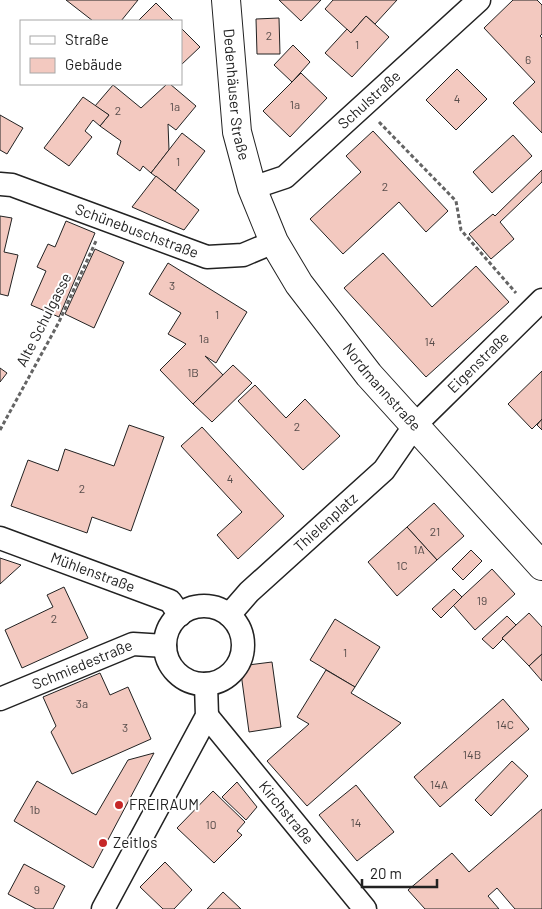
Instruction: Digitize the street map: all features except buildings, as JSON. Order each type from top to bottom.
[{"type":"street","name":"Dedenhäuser Straße","points":[[226,0],[237,132],[252,188]]},
{"type":"street","name":"Schulstraße","points":[[252,188],[285,177],[478,0]]},
{"type":"street","name":"Schünebuschstraße","points":[[0,184],[12,186],[207,257],[243,255],[274,242]]},
{"type":"street","name":"Nordmannstraße","points":[[252,188],[274,242],[299,284],[369,375],[542,566]]},
{"type":"street","name":"Eigenstraße","points":[[415,425],[537,306]]},
{"type":"street","name":"Thielenplatz","points":[[229,615],[249,592],[384,470],[415,425]]},
{"type":"street","name":"Mühlenstraße","points":[[0,538],[170,602],[180,615]]},
{"type":"street","points":[[210,606],[220,609],[229,615],[238,625],[242,637],[242,651],[238,663],[230,674],[220,680],[206,684],[186,680],[171,665],[167,656],[165,646],[167,634],[172,623],[189,609],[199,607],[210,606]]},
{"type":"street","name":"Schmiedestraße","points":[[0,699],[133,644],[165,646]]},
{"type":"street","points":[[104,909],[207,716],[206,684]]},
{"type":"street","name":"Kirchstraße","points":[[207,716],[365,909]]},
{"type":"path","points":[[363,106],[456,201],[461,230],[537,306]]},
{"type":"path","name":"Alte Schulgasse","points":[[0,430],[59,322],[106,220]]},
{"type":"place","name":"FREIRAUM","points":[[119,805]]},
{"type":"place","name":"Zeitlos","points":[[103,843]]}]
